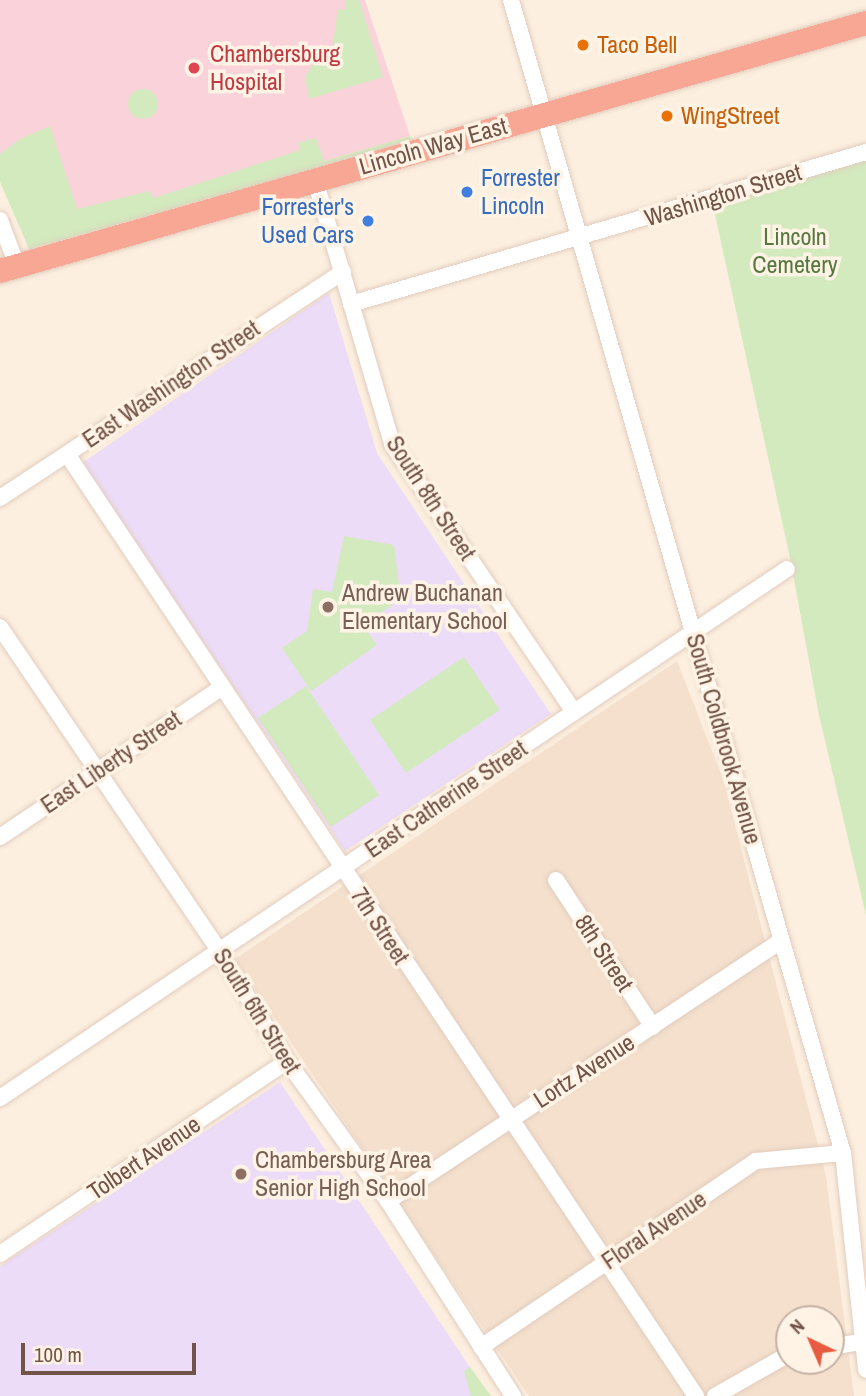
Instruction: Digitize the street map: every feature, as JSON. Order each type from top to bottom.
[{"type":"highway","name":"Lincoln Way East","points":[[8,268],[866,23]]},
{"type":"street","name":"South Coldbrook Avenue","points":[[511,0],[843,1153],[866,1370]]},
{"type":"street","name":"Washington Street","points":[[351,304],[866,152]]},
{"type":"street","name":"South 8th Street","points":[[315,180],[392,444],[574,712]]},
{"type":"street","points":[[0,220],[8,268]]},
{"type":"street","name":"East Washington Street","points":[[0,498],[271,316],[343,272]]},
{"type":"street","name":"7th Street","points":[[66,454],[696,1396]]},
{"type":"street","name":"East Catherine Street","points":[[0,1098],[787,569]]},
{"type":"street","name":"South 6th Street","points":[[0,627],[219,951],[287,1060],[388,1201],[513,1396]]},
{"type":"street","name":"East Liberty Street","points":[[0,837],[222,687]]},
{"type":"street","name":"8th Street","points":[[556,880],[653,1027]]},
{"type":"street","name":"Lortz Avenue","points":[[388,1201],[780,941]]},
{"type":"street","name":"Tolbert Avenue","points":[[0,1254],[287,1060]]},
{"type":"street","name":"Floral Avenue","points":[[481,1347],[756,1161],[843,1153]]},
{"type":"street","points":[[845,1345],[864,1342]]},
{"type":"street","points":[[715,1396],[775,1362]]},
{"type":"shaded area","name":"Chambersburg Hospital","points":[[0,0],[365,0],[410,136],[30,246],[0,166]]},
{"type":"shaded area","name":"Andrew Buchanan Elementary School","points":[[329,293],[377,453],[551,714],[345,851],[82,463]]},
{"type":"shaded area","points":[[677,661],[723,779],[826,1176],[842,1305],[775,1305],[775,1375],[845,1375],[845,1325],[854,1396],[529,1396],[235,959]]},
{"type":"shaded area","name":"Chambersburg Area Senior High School","points":[[280,1082],[489,1396],[0,1396],[0,1266]]},
{"type":"green space","points":[[346,0],[359,0],[383,77],[309,99],[305,77],[319,55],[332,50],[338,9],[345,10]]},
{"type":"green space","points":[[143,89],[149,90],[157,98],[157,110],[149,118],[143,119],[137,118],[129,110],[128,104],[129,98],[137,90]]},
{"type":"green space","points":[[50,126],[77,209],[149,191],[154,198],[300,150],[298,143],[316,138],[324,161],[410,136],[412,141],[29,249],[0,182],[0,154],[20,139]]},
{"type":"green space","name":"Lincoln Cemetery","points":[[866,159],[866,915],[819,715],[790,558],[712,201]]},
{"type":"green space","points":[[344,536],[394,545],[401,599],[363,625],[377,645],[311,691],[282,648],[307,631],[313,589],[332,592]]},
{"type":"green space","points":[[464,657],[500,710],[406,773],[370,720]]},
{"type":"green space","points":[[306,686],[379,795],[331,827],[258,718]]},
{"type":"green space","points":[[470,1367],[491,1396],[471,1396],[464,1371]]},
{"type":"place","name":"Taco Bell","points":[[583,45]]},
{"type":"place","name":"Chambersburg Hospital","points":[[194,68]]},
{"type":"place","name":"WingStreet","points":[[667,116]]},
{"type":"place","name":"Forrester Lincoln","points":[[467,192]]},
{"type":"place","name":"Forrester's Used Cars","points":[[368,221]]},
{"type":"place","name":"Andrew Buchanan Elementary School","points":[[328,607]]},
{"type":"place","name":"Chambersburg Area Senior High School","points":[[241,1174]]}]
